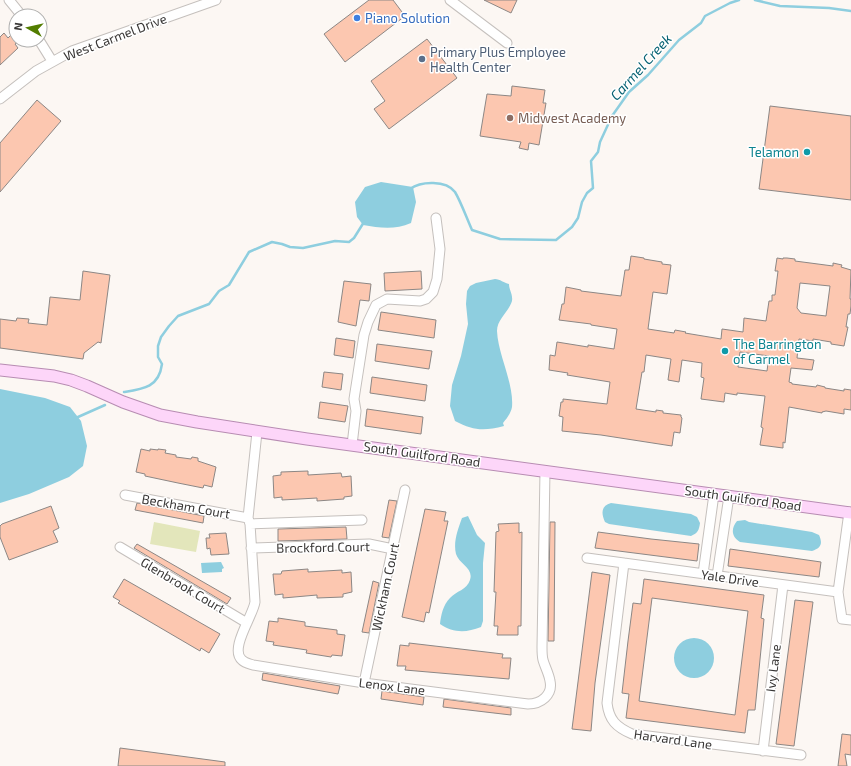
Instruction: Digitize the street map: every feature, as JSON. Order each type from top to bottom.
[{"type":"main road","name":"South Guilford Road","points":[[0,370],[54,376],[71,380],[123,402],[160,415],[185,420],[257,432],[850,513]]},
{"type":"street","points":[[9,0],[16,8]]},
{"type":"street","name":"West Carmel Drive","points":[[0,99],[36,71],[72,51],[96,41],[216,0]]},
{"type":"street","points":[[450,0],[507,43]]},
{"type":"street","points":[[44,48],[52,61]]},
{"type":"street","points":[[352,445],[356,411],[354,399],[364,335],[368,322],[376,305],[387,299],[420,301],[426,299],[433,292],[437,279],[440,249],[436,218]]},
{"type":"street","name":"Lenox Lane","points":[[257,432],[249,521],[255,602],[254,610],[239,642],[238,652],[242,660],[246,663],[268,668],[364,683],[528,704],[534,704],[546,698],[549,692],[550,682],[542,658],[545,471]]},
{"type":"street","name":"Wickham Court","points":[[364,683],[405,490]]},
{"type":"street","points":[[703,574],[714,494]]},
{"type":"street","name":"Beckham Court","points":[[125,495],[249,521]]},
{"type":"street","points":[[717,576],[729,496]]},
{"type":"street","points":[[850,513],[838,592],[842,619],[851,620]]},
{"type":"street","name":"Brockford Court","points":[[249,521],[362,520]]},
{"type":"street","name":"Brockford Court","points":[[251,548],[369,544],[393,549]]},
{"type":"street","name":"Glenbrook Court","points":[[120,547],[247,623]]},
{"type":"street","name":"Yale Drive","points":[[587,558],[838,592]]},
{"type":"street","name":"Harvard Lane","points":[[624,563],[607,703],[608,715],[619,727],[632,734],[801,755]]},
{"type":"street","name":"Ivy Lane","points":[[763,751],[783,585]]},
{"type":"green space","points":[[154,522],[200,531],[196,552],[150,544]]},
{"type":"water","points":[[381,182],[413,187],[416,202],[411,223],[393,228],[375,227],[363,225],[357,217],[355,202],[365,187]]},
{"type":"water","points":[[495,279],[509,284],[512,296],[512,301],[497,327],[497,331],[500,350],[511,388],[512,407],[503,423],[504,426],[491,429],[479,429],[468,427],[455,421],[450,406],[452,385],[461,356],[468,324],[466,304],[467,291],[470,286],[476,283]]},
{"type":"water","points":[[0,389],[45,398],[70,407],[81,421],[87,446],[83,466],[69,477],[29,494],[0,503]]},
{"type":"water","points":[[611,503],[691,514],[697,517],[700,523],[699,528],[695,534],[691,536],[609,524],[605,522],[603,510],[605,506]]},
{"type":"water","points":[[468,516],[477,535],[485,543],[483,563],[483,621],[481,627],[460,631],[450,629],[440,624],[443,610],[448,601],[452,596],[464,588],[470,580],[470,572],[456,554],[455,549],[456,536],[462,518]]},
{"type":"water","points":[[745,520],[749,522],[812,532],[819,535],[821,543],[819,547],[812,551],[740,542],[735,538],[733,529],[737,521]]},
{"type":"water","points":[[221,562],[224,568],[222,569],[222,572],[202,573],[201,563]]},
{"type":"water","points":[[698,638],[705,641],[711,647],[714,658],[713,666],[705,675],[698,678],[690,678],[683,675],[675,666],[674,654],[677,647],[686,639]]},
{"type":"building","points":[[369,0],[393,0],[405,16],[345,62],[324,34]]},
{"type":"building","points":[[484,0],[517,0],[511,13]]},
{"type":"building","points":[[4,33],[8,38],[8,48],[18,48],[0,65],[0,37]]},
{"type":"building","points":[[427,39],[457,78],[389,129],[374,109],[385,101],[371,81]]},
{"type":"building","points":[[512,86],[545,90],[543,103],[546,103],[539,145],[529,143],[528,150],[519,148],[521,142],[480,136],[487,94],[511,96]]},
{"type":"building","points":[[37,100],[61,121],[0,192],[0,143]]},
{"type":"building","name":"Telamon","points":[[770,106],[851,116],[851,200],[759,189]]},
{"type":"building","name":"The Barrington of Carmel","points":[[631,256],[671,265],[667,294],[653,292],[648,329],[674,333],[675,330],[721,339],[722,329],[743,332],[744,318],[766,321],[769,301],[772,301],[772,295],[775,295],[778,271],[775,271],[777,258],[795,259],[795,261],[833,266],[833,263],[842,265],[841,267],[851,270],[851,306],[850,314],[848,314],[846,327],[848,327],[844,346],[813,339],[813,341],[799,339],[797,358],[814,360],[812,370],[791,368],[789,382],[792,384],[816,387],[817,385],[844,391],[844,389],[851,390],[851,410],[844,409],[844,414],[826,411],[822,413],[789,407],[785,443],[783,442],[783,448],[760,445],[763,428],[761,427],[765,396],[725,393],[724,402],[701,399],[704,378],[701,377],[702,363],[682,360],[679,382],[668,380],[671,359],[646,355],[636,409],[656,412],[656,410],[663,411],[663,413],[681,415],[680,433],[674,432],[672,446],[601,435],[562,431],[563,417],[559,416],[561,402],[563,402],[563,399],[607,404],[610,382],[567,375],[568,373],[549,370],[550,355],[555,356],[557,342],[614,349],[617,329],[559,320],[562,304],[564,304],[566,287],[581,291],[621,296],[625,270],[629,270]],"holes":[[[800,283],[830,286],[826,316],[801,313],[797,308]],[[740,352],[769,356],[767,371],[738,367]]]},
{"type":"building","points":[[83,271],[110,275],[101,343],[98,342],[84,353],[83,359],[0,348],[0,319],[16,321],[17,318],[29,319],[28,323],[47,325],[50,297],[80,300]]},
{"type":"building","points":[[421,271],[422,289],[385,291],[384,273]]},
{"type":"building","points":[[344,281],[371,284],[369,301],[360,300],[356,326],[338,322]]},
{"type":"building","points":[[381,312],[436,320],[434,338],[378,330]]},
{"type":"building","points":[[336,338],[355,341],[353,358],[334,355]]},
{"type":"building","points":[[377,344],[432,351],[429,369],[375,361]]},
{"type":"building","points":[[324,372],[343,374],[341,390],[322,387]]},
{"type":"building","points":[[372,377],[427,385],[425,401],[370,393]]},
{"type":"building","points":[[320,402],[348,406],[345,422],[318,418]]},
{"type":"building","points":[[367,409],[423,417],[421,434],[365,426]]},
{"type":"building","points":[[141,449],[150,451],[150,449],[166,450],[165,453],[176,455],[176,457],[191,459],[192,457],[198,458],[198,461],[216,467],[212,487],[204,485],[203,488],[145,476],[145,474],[136,472]]},
{"type":"building","points":[[308,471],[308,475],[341,473],[342,477],[351,476],[352,496],[344,497],[344,499],[317,501],[317,498],[282,500],[282,497],[274,498],[273,476],[281,475],[281,472]]},
{"type":"building","points":[[389,500],[397,501],[389,538],[382,537]]},
{"type":"building","points":[[137,503],[204,516],[203,523],[135,510]]},
{"type":"building","points":[[51,506],[59,528],[53,531],[58,542],[9,560],[0,537],[0,526]]},
{"type":"building","points":[[425,509],[446,512],[444,521],[448,521],[429,613],[426,612],[424,622],[402,617]]},
{"type":"building","points":[[550,522],[555,522],[554,641],[548,641]]},
{"type":"building","points":[[519,523],[519,533],[522,532],[521,626],[518,626],[518,635],[497,635],[498,626],[494,626],[496,592],[494,592],[496,532],[499,531],[498,524]]},
{"type":"building","points":[[346,527],[347,539],[278,541],[278,529]]},
{"type":"building","points":[[598,532],[699,544],[697,561],[595,548]]},
{"type":"building","points":[[226,533],[229,554],[211,555],[210,548],[207,549],[206,538],[210,538],[209,534]]},
{"type":"building","points":[[137,544],[231,598],[227,604],[134,548]]},
{"type":"building","points":[[730,549],[821,562],[819,577],[728,566]]},
{"type":"building","points":[[308,569],[308,572],[342,570],[342,573],[351,572],[352,592],[343,594],[343,597],[317,598],[317,595],[283,598],[283,594],[275,595],[273,574],[281,574],[282,571]]},
{"type":"building","points":[[592,572],[610,575],[595,683],[591,731],[572,729]]},
{"type":"building","points":[[124,579],[220,634],[209,653],[201,648],[200,651],[118,603],[120,601],[113,597]]},
{"type":"building","points":[[644,579],[764,595],[761,618],[764,619],[755,710],[748,710],[745,733],[626,718],[629,694],[622,693],[633,603],[641,604]],"holes":[[[652,598],[748,611],[735,715],[639,701]]]},
{"type":"building","points":[[373,581],[379,583],[369,633],[362,632]]},
{"type":"building","points":[[795,600],[813,602],[794,746],[776,744]]},
{"type":"building","points":[[278,618],[305,622],[305,626],[337,630],[337,634],[345,635],[342,656],[332,655],[331,657],[306,653],[307,650],[273,645],[274,642],[266,641],[269,621],[278,622]]},
{"type":"building","points":[[409,643],[503,654],[502,658],[511,658],[509,679],[405,670],[406,666],[397,666],[400,645],[409,646]]},
{"type":"building","points":[[263,673],[340,686],[338,694],[262,680]]},
{"type":"building","points":[[382,691],[424,697],[423,705],[381,699]]},
{"type":"building","points":[[444,699],[511,708],[511,715],[443,707]]},
{"type":"building","points":[[842,734],[851,735],[851,755],[845,754],[847,766],[838,766]]},
{"type":"building","points":[[120,748],[225,762],[225,766],[118,766]]},
{"type":"waterway","name":"Carmel Creek","points":[[410,189],[420,184],[427,183],[446,185],[451,188],[455,192],[472,230],[500,239],[556,240],[572,227],[578,218],[582,202],[587,193],[593,188],[591,161],[598,152],[600,142],[612,116],[629,92],[648,75],[679,40],[701,23],[705,16],[739,0]]},
{"type":"waterway","name":"Carmel Creek","points":[[755,0],[780,6],[829,8],[851,11]]},
{"type":"waterway","name":"Carmel Creek","points":[[124,392],[138,390],[149,386],[158,378],[162,364],[158,357],[158,346],[161,337],[178,316],[209,304],[219,291],[229,285],[249,252],[272,242],[290,247],[303,248],[335,241],[349,242],[354,238],[364,222]]},
{"type":"waterway","name":"Carmel Creek","points":[[78,417],[105,405]]},
{"type":"place","name":"Piano Solution","points":[[357,18]]},
{"type":"place","name":"Primary Plus Employee Health Center","points":[[422,59]]},
{"type":"place","name":"Midwest Academy","points":[[510,118]]},
{"type":"place","name":"Telamon","points":[[807,152]]},
{"type":"place","name":"The Barrington of Carmel","points":[[725,351]]}]
